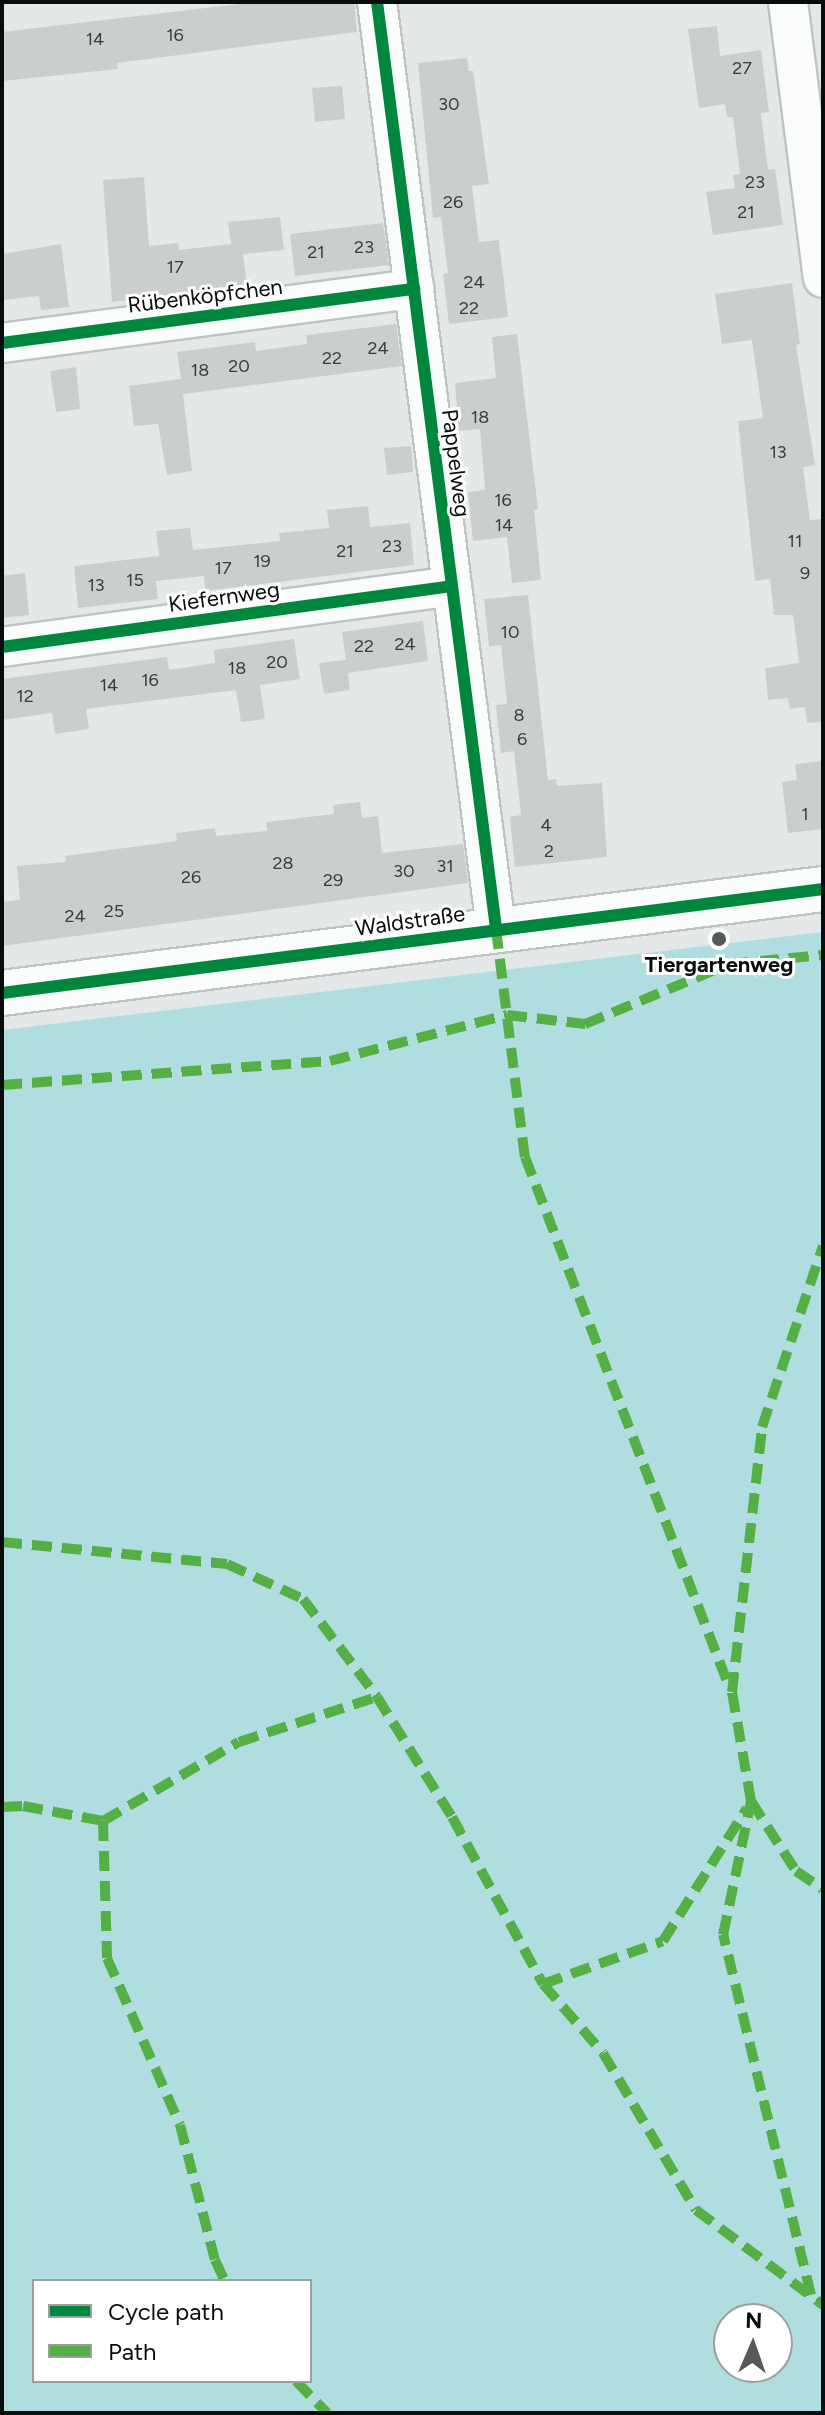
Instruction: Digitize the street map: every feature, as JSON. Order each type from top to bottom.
[{"type":"street","name":"Pappelweg","points":[[377,2],[496,929]]},
{"type":"street","points":[[788,2],[823,278]]},
{"type":"street","name":"Rübenköpfchen","points":[[2,343],[414,289]]},
{"type":"street","name":"Kiefernweg","points":[[2,647],[452,586]]},
{"type":"street","name":"Waldstraße","points":[[2,993],[823,889]]},
{"type":"shaded area","points":[[823,932],[823,2413],[2,2413],[2,1030]]},
{"type":"building","points":[[257,2],[354,2],[357,32],[117,63],[118,69],[2,81],[2,32]]},
{"type":"building","points":[[717,26],[720,56],[761,50],[769,112],[761,113],[768,170],[775,169],[783,225],[713,235],[706,192],[735,188],[733,175],[740,174],[733,117],[727,117],[725,104],[699,108],[688,29]]},
{"type":"building","points":[[467,58],[469,71],[473,71],[489,184],[472,186],[479,242],[499,240],[508,317],[449,324],[443,274],[448,273],[441,217],[433,218],[418,63]]},
{"type":"building","points":[[342,86],[345,119],[315,122],[312,88]]},
{"type":"building","points":[[144,177],[149,246],[178,243],[179,250],[231,244],[228,222],[280,217],[284,250],[243,254],[247,285],[112,302],[103,180]]},
{"type":"building","points":[[383,223],[389,265],[295,276],[290,234]]},
{"type":"building","points":[[61,244],[69,307],[41,310],[39,296],[2,300],[2,254]]},
{"type":"building","points":[[792,283],[800,344],[796,345],[815,465],[803,467],[810,520],[821,519],[823,532],[823,722],[807,723],[805,707],[790,709],[788,698],[768,700],[765,668],[799,663],[793,615],[774,615],[770,579],[755,581],[738,421],[763,418],[752,340],[722,344],[715,294]]},
{"type":"building","points":[[396,324],[402,366],[183,394],[192,471],[167,475],[158,424],[134,426],[129,386],[181,379],[177,352],[255,342],[256,351],[307,344],[306,335]]},
{"type":"building","points":[[517,334],[538,509],[534,510],[541,580],[512,583],[507,537],[473,541],[468,492],[485,490],[480,429],[459,431],[455,383],[496,378],[492,337]]},
{"type":"building","points":[[76,367],[80,409],[56,412],[50,371]]},
{"type":"building","points":[[411,446],[413,472],[387,475],[384,448]]},
{"type":"building","points":[[368,506],[370,527],[410,523],[414,565],[205,591],[204,576],[156,581],[158,599],[78,608],[74,566],[159,556],[156,531],[190,528],[193,550],[280,541],[279,533],[329,528],[327,510]]},
{"type":"building","points":[[25,573],[29,615],[2,618],[2,576]]},
{"type":"building","points":[[528,595],[548,780],[556,779],[557,786],[602,783],[607,857],[515,867],[510,817],[521,815],[514,751],[501,753],[496,705],[507,704],[501,645],[489,646],[484,599]]},
{"type":"building","points":[[423,621],[428,661],[348,673],[350,690],[324,694],[319,663],[346,660],[342,632]]},
{"type":"building","points":[[294,639],[300,679],[260,685],[265,719],[241,722],[236,690],[86,709],[89,729],[55,734],[52,713],[2,720],[2,679],[167,657],[169,670],[215,663],[214,650]]},
{"type":"building","points":[[823,761],[823,829],[788,833],[782,782],[797,780],[795,764]]},
{"type":"building","points":[[360,802],[362,818],[378,816],[382,853],[463,844],[468,883],[2,946],[2,902],[20,900],[17,866],[66,862],[65,856],[177,841],[176,833],[215,828],[216,836],[267,831],[266,822],[334,814],[333,805]]},
{"type":"marked path","points":[[496,929],[525,1157],[730,1689]]},
{"type":"marked path","points":[[2,1085],[330,1061],[507,1015],[585,1024],[729,964],[823,955]]},
{"type":"marked path","points":[[811,2295],[723,1935],[751,1801],[732,1692],[762,1427],[823,1246]]},
{"type":"marked path","points":[[2,1542],[227,1564],[303,1599],[377,1697],[452,1817],[543,1984],[603,2053],[696,2210],[823,2305]]},
{"type":"marked path","points":[[2,1807],[23,1806],[103,1821],[239,1742],[377,1697]]},
{"type":"marked path","points":[[751,1801],[796,1871],[823,1889]]},
{"type":"marked path","points":[[543,1984],[663,1941],[747,1808]]},
{"type":"marked path","points":[[103,1821],[107,1958],[180,2125],[215,2260],[224,2279]]},
{"type":"marked path","points":[[298,2383],[327,2413]]},
{"type":"cycle path","points":[[377,2],[496,929]]},
{"type":"cycle path","points":[[2,343],[414,289]]},
{"type":"cycle path","points":[[2,647],[452,586]]},
{"type":"cycle path","points":[[2,993],[823,889]]},
{"type":"place","name":"Tiergartenweg","points":[[719,939]]}]
